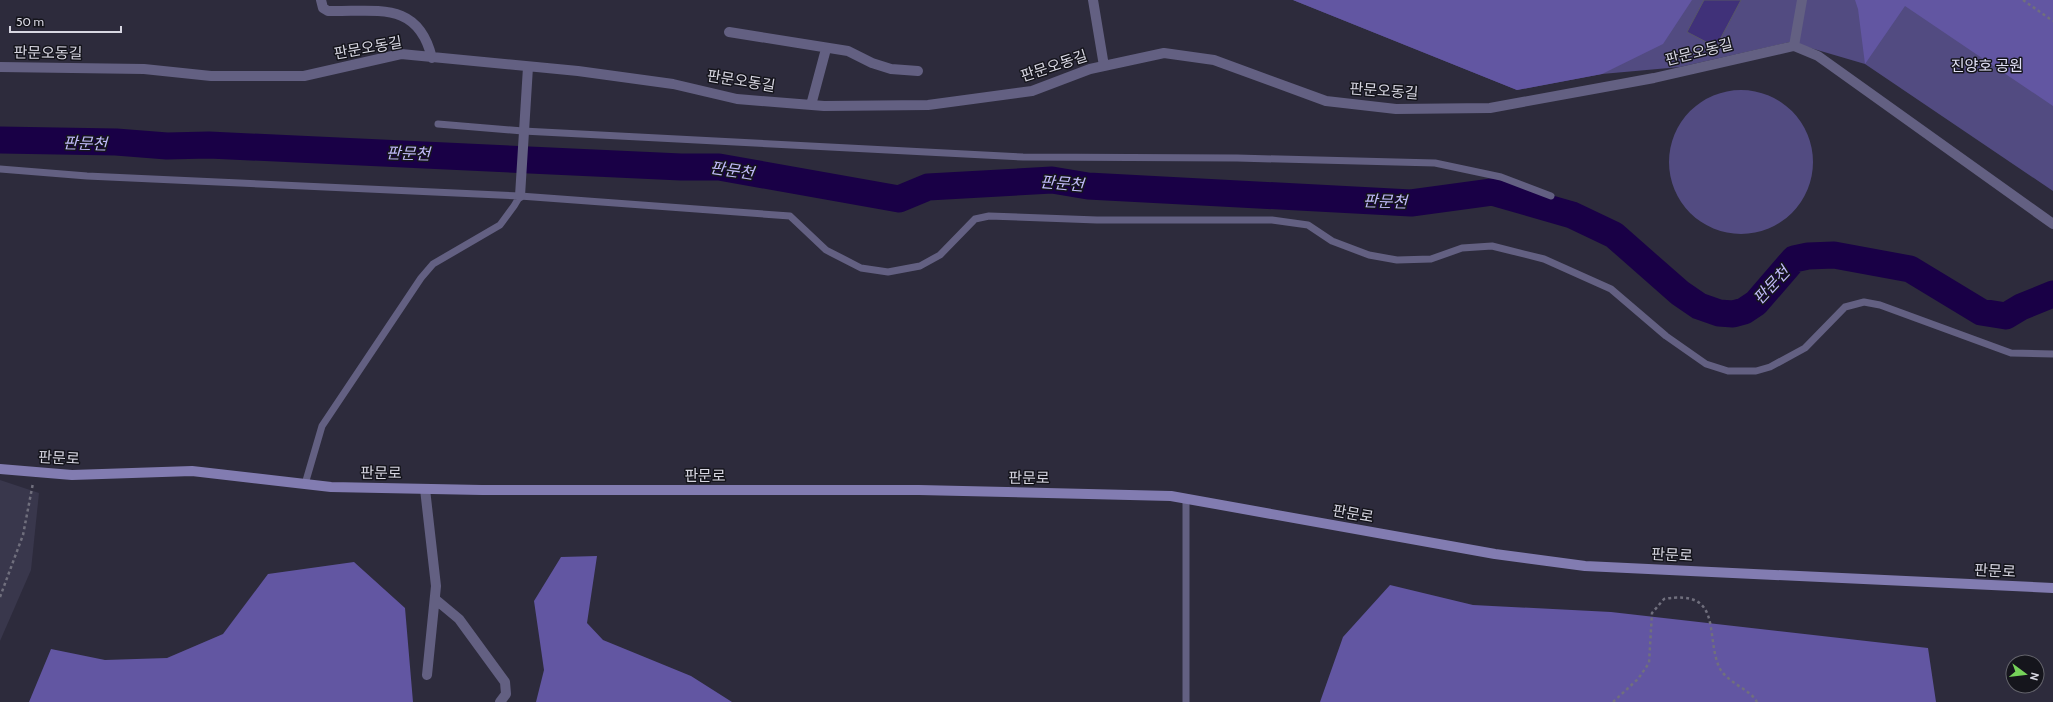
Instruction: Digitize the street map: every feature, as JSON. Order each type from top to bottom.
[{"type":"street","points":[[321,0],[323,8],[328,11],[372,10],[405,14],[418,24],[428,40],[432,58]]},
{"type":"street","points":[[1093,0],[1104,66]]},
{"type":"street","points":[[1802,0],[1794,46],[1818,56],[2053,224]]},
{"type":"street","points":[[728,32],[826,49],[848,51],[872,63],[891,69],[918,71]]},
{"type":"street","name":"판문오동길","points":[[0,67],[144,69],[211,76],[304,76],[401,54],[674,84],[737,99],[811,105],[928,105],[1032,91],[1090,69],[1164,53],[1214,60],[1326,101],[1396,109],[1490,108],[1654,78],[1794,46]]},
{"type":"street","points":[[811,105],[826,49]]},
{"type":"street","points":[[520,196],[528,67]]},
{"type":"street","name":"판문로","points":[[0,469],[72,475],[192,471],[331,487],[425,489],[919,490],[1171,496],[1495,554],[1585,566],[2053,588]]},
{"type":"street","points":[[425,489],[436,586],[427,675]]},
{"type":"street","points":[[435,599],[459,619],[505,682],[506,694],[500,702]]},
{"type":"lane","points":[[438,124],[523,131],[1023,157],[1237,158],[1434,163],[1501,177],[1551,196]]},
{"type":"lane","points":[[0,169],[87,176],[520,196],[790,216],[826,250],[861,268],[888,272],[920,266],[940,255],[975,219],[990,216],[1097,220],[1272,220],[1308,225],[1332,240],[1369,255],[1397,260],[1431,259],[1462,248],[1492,246],[1544,259],[1610,289],[1671,340],[1706,364],[1728,371],[1756,371],[1770,367],[1804,348],[1845,307],[1864,302],[1880,305],[2011,354],[2053,354]]},
{"type":"lane","points":[[305,484],[322,426],[421,278],[433,264],[500,225],[520,196]]},
{"type":"lane","points":[[1186,499],[1186,702]]},
{"type":"path","points":[[2023,0],[2053,21]]},
{"type":"path","points":[[0,597],[24,535],[33,492],[33,471]]},
{"type":"path","points":[[1613,702],[1638,679],[1649,663],[1652,614],[1664,598],[1681,596],[1698,602],[1708,613],[1720,667],[1733,683],[1757,702]]},
{"type":"shaded area","points":[[1293,0],[1692,0],[1663,44],[1602,74],[1517,90]]},
{"type":"shaded area","points":[[1855,0],[2053,0],[2053,106],[1905,6],[1865,64],[1858,9]]},
{"type":"shaded area","points":[[0,480],[39,493],[31,570],[0,641]]},
{"type":"shaded area","points":[[597,556],[587,623],[603,640],[691,676],[732,702],[536,702],[544,670],[534,601],[561,557]]},
{"type":"shaded area","points":[[354,562],[405,608],[413,702],[29,702],[51,649],[105,660],[167,658],[223,634],[268,574]]},
{"type":"shaded area","points":[[1390,585],[1473,605],[1611,612],[1928,648],[1936,702],[1320,702],[1343,637]]},
{"type":"green space","name":"진양호 공원","points":[[1293,0],[2053,0],[2053,191],[1865,64],[1790,42],[1680,67],[1602,74],[1517,90]]},
{"type":"green space","points":[[1741,90],[1768,96],[1792,111],[1807,135],[1813,162],[1807,189],[1792,213],[1768,228],[1741,234],[1714,228],[1690,213],[1675,189],[1669,162],[1675,135],[1690,111],[1714,96]]},
{"type":"building","points":[[1704,0],[1741,0],[1716,47],[1687,32]]},
{"type":"waterway","name":"판문천","points":[[0,140],[116,142],[167,146],[209,145],[681,167],[719,167],[899,199],[928,187],[1052,180],[1088,186],[1411,203],[1492,192],[1572,215],[1614,235],[1680,293],[1699,306],[1719,313],[1733,314],[1744,311],[1756,303],[1794,259],[1808,256],[1834,255],[1910,269],[1981,312],[2006,316],[2021,307],[2053,294]]}]
